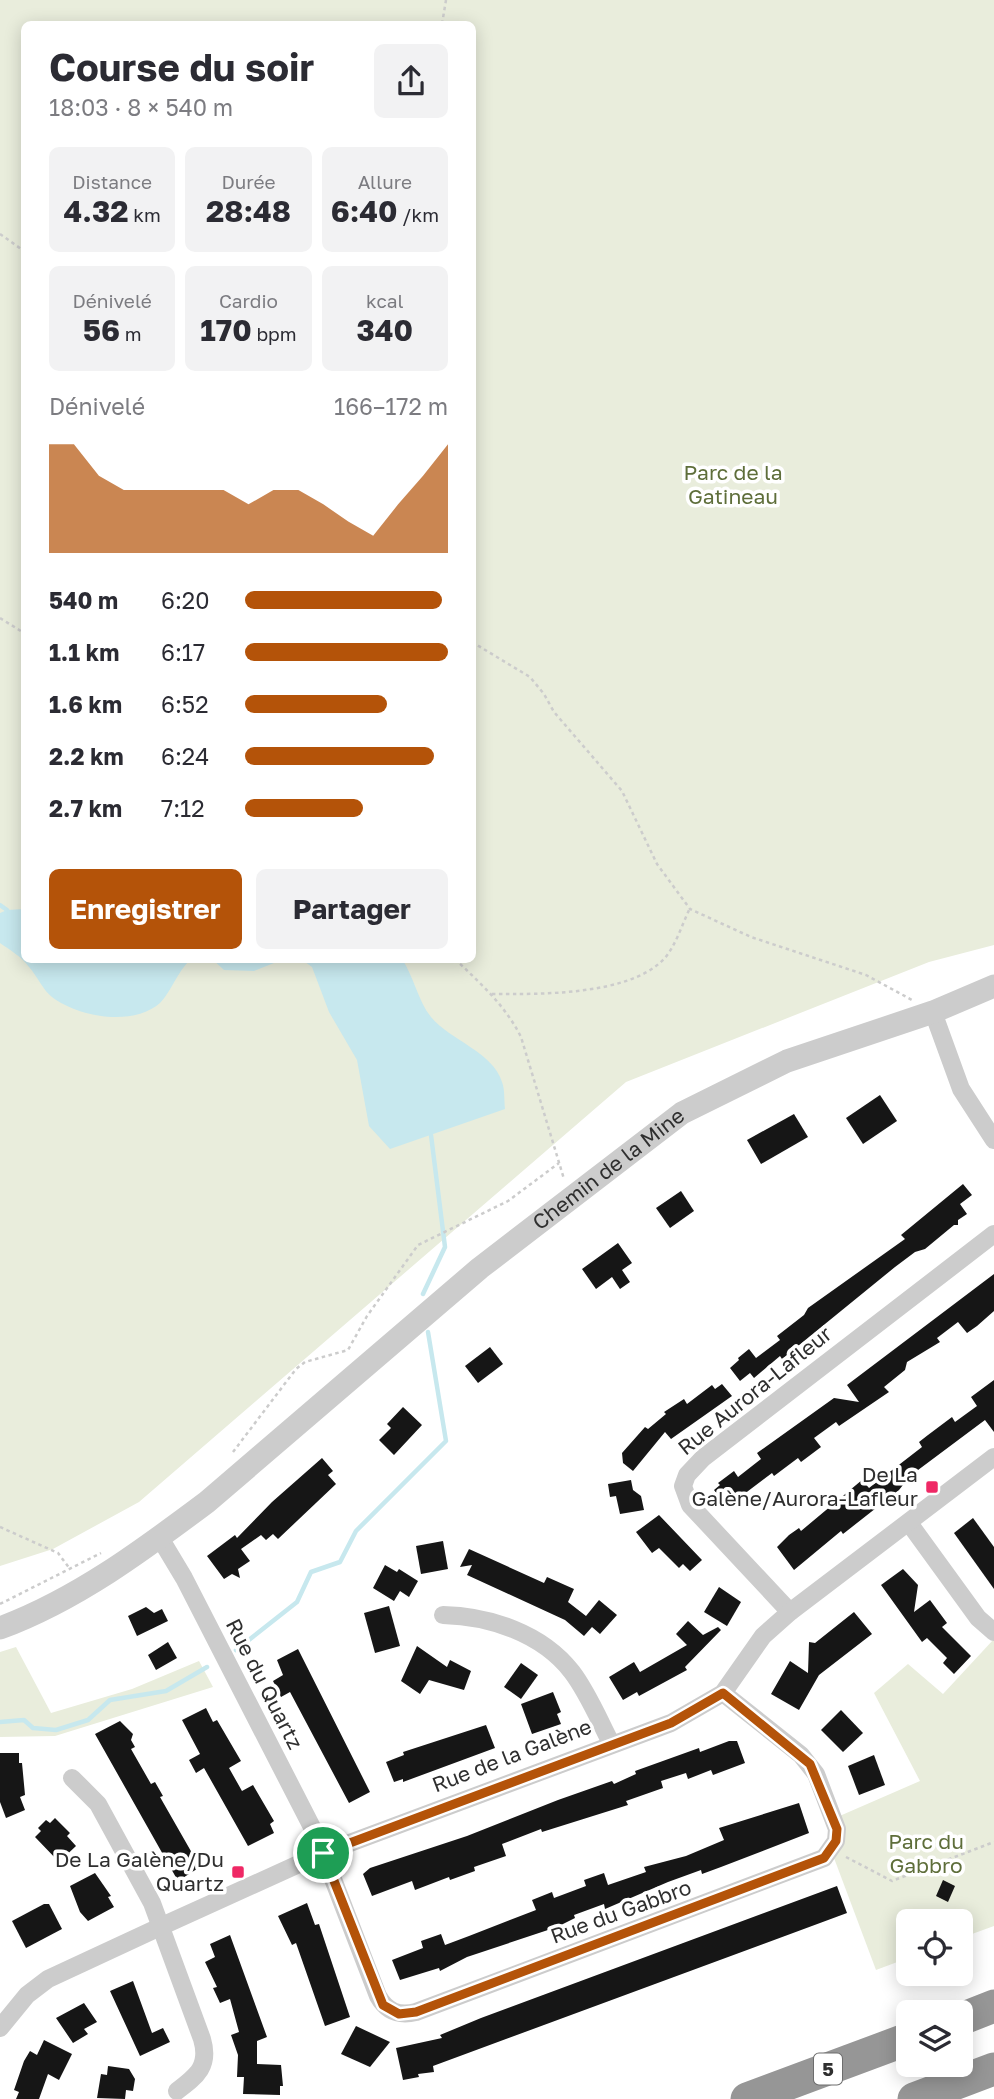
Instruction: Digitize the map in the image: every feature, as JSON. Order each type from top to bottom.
[{"type":"highway","points":[[973,2014],[994,2006]]},
{"type":"highway","name":"5","points":[[747,2099],[896,2043]]},
{"type":"highway","points":[[914,2099],[994,2069]]},
{"type":"street","name":"Chemin de la Mine","points":[[0,1628],[46,1608],[75,1579],[160,1538],[276,1443],[440,1301],[570,1197],[682,1113],[708,1097],[787,1061],[933,1012],[994,986]]},
{"type":"street","points":[[933,1012],[961,1089],[994,1140]]},
{"type":"street","name":"Rue Aurora-Lafleur","points":[[790,1612],[690,1505],[683,1486],[687,1475],[702,1458],[994,1234]]},
{"type":"street","name":"Rue de la Galène","points":[[0,2028],[27,1994],[48,1979],[162,1926],[323,1853],[611,1743],[671,1723],[723,1693],[763,1636],[790,1612],[994,1457]]},
{"type":"street","points":[[909,1523],[978,1618],[994,1632]]},
{"type":"street","name":"Rue du Quartz","points":[[160,1538],[184,1578],[323,1853]]},
{"type":"street","points":[[443,1615],[486,1618],[550,1650],[574,1674],[611,1743]]},
{"type":"street","points":[[723,1693],[810,1764],[835,1818],[837,1829],[831,1850]]},
{"type":"street","points":[[72,1778],[98,1804],[162,1926],[205,2049],[202,2069],[177,2091]]},
{"type":"street","name":"Rue du Gabbro","points":[[323,1853],[378,1996],[389,2010],[408,2014],[813,1864],[831,1850]]},
{"type":"path","points":[[442,21],[446,0]]},
{"type":"path","points":[[0,234],[21,249]]},
{"type":"path","points":[[0,618],[21,631]]},
{"type":"path","points":[[476,644],[530,677],[544,694],[554,712],[622,791],[657,864],[690,909],[751,937],[866,975],[933,1012]]},
{"type":"path","points":[[492,994],[550,995],[637,977],[665,957],[690,909]]},
{"type":"path","points":[[459,963],[492,994],[512,1019],[521,1037],[570,1197]]},
{"type":"path","points":[[230,1455],[283,1383],[302,1364],[348,1349],[406,1259],[418,1245],[436,1234],[508,1202],[559,1163]]},
{"type":"path","points":[[0,1527],[58,1553],[75,1579]]},
{"type":"path","points":[[0,1604],[75,1579],[104,1551]]},
{"type":"path","points":[[831,1850],[892,1881],[994,1842]]},
{"type":"green space","name":"Parc de la Gatineau","points":[[0,0],[994,0],[994,945],[929,962],[626,1082],[139,1502],[53,1549],[0,1566]]},
{"type":"green space","name":"Parc du Gabbro","points":[[994,1639],[994,1926],[973,1934],[973,1909],[896,1909],[896,1962],[876,1970],[831,1850],[835,1818],[920,1781],[874,1693],[908,1664],[943,1694]]},
{"type":"green space","points":[[16,1647],[51,1713],[132,1689],[199,1661],[213,1687],[55,1736],[0,1737],[0,1652]]},
{"type":"water","points":[[21,909],[21,958],[0,943],[0,913]]},
{"type":"water","points":[[25,963],[188,963],[160,1003],[149,1010],[121,1017],[90,1014],[63,1004],[46,991]]},
{"type":"water","points":[[216,963],[274,963],[254,971],[224,970]]},
{"type":"water","points":[[306,963],[404,963],[431,1017],[449,1033],[481,1054],[497,1072],[503,1085],[505,1109],[390,1149],[369,1126],[357,1060],[329,1012],[312,967]]},
{"type":"building","points":[[880,1095],[897,1121],[863,1144],[846,1118]]},
{"type":"building","points":[[794,1114],[808,1137],[761,1164],[747,1140]]},
{"type":"building","points":[[963,1184],[972,1195],[960,1204],[967,1214],[958,1220],[958,1225],[954,1225],[925,1249],[915,1252],[895,1267],[782,1359],[780,1356],[754,1378],[750,1373],[740,1381],[730,1368],[738,1358],[749,1349],[756,1358],[780,1340],[777,1336],[804,1315],[808,1308],[905,1239],[901,1235]]},
{"type":"building","points":[[681,1191],[694,1211],[670,1228],[656,1208]]},
{"type":"building","points":[[618,1243],[632,1263],[622,1270],[630,1282],[620,1289],[612,1277],[596,1289],[582,1269]]},
{"type":"building","points":[[994,1274],[994,1311],[977,1326],[967,1333],[958,1322],[937,1338],[940,1342],[907,1362],[905,1370],[884,1387],[889,1392],[839,1426],[836,1422],[814,1438],[821,1447],[801,1462],[798,1458],[774,1476],[772,1473],[727,1507],[714,1490],[720,1485],[718,1483],[734,1471],[738,1477],[761,1459],[757,1453],[834,1398],[859,1402],[847,1385]]},
{"type":"building","points":[[490,1347],[503,1364],[478,1383],[465,1366]]},
{"type":"building","points":[[994,1380],[994,1432],[985,1420],[910,1476],[899,1490],[843,1534],[841,1531],[794,1570],[777,1547],[789,1535],[799,1528],[801,1531],[862,1480],[869,1488],[922,1447],[919,1442],[928,1435],[952,1417],[955,1422],[977,1406],[971,1397]]},
{"type":"building","points":[[722,1384],[732,1396],[671,1439],[665,1432],[633,1471],[623,1463],[622,1453],[645,1427],[648,1429],[666,1414],[664,1412],[684,1399],[687,1404],[712,1385],[715,1389]]},
{"type":"building","points":[[403,1407],[422,1425],[394,1455],[379,1440],[391,1428],[387,1424]]},
{"type":"building","points":[[322,1458],[333,1471],[328,1475],[336,1484],[278,1539],[273,1534],[266,1540],[261,1535],[241,1549],[250,1561],[238,1569],[240,1578],[232,1574],[224,1579],[207,1556],[235,1535],[237,1538],[272,1502]]},
{"type":"building","points":[[631,1480],[633,1490],[641,1496],[644,1510],[620,1514],[616,1496],[610,1497],[608,1484]]},
{"type":"building","points":[[659,1515],[702,1560],[690,1571],[683,1564],[679,1568],[659,1548],[652,1553],[636,1532]]},
{"type":"building","points":[[973,1518],[994,1547],[994,1589],[954,1533]]},
{"type":"building","points":[[443,1541],[448,1569],[421,1574],[416,1546]]},
{"type":"building","points":[[469,1549],[544,1583],[547,1577],[574,1589],[568,1602],[586,1616],[599,1600],[617,1615],[600,1634],[592,1627],[584,1636],[565,1620],[467,1575],[472,1565],[460,1567]]},
{"type":"building","points":[[385,1565],[397,1572],[399,1569],[418,1581],[409,1597],[400,1591],[394,1601],[373,1588]]},
{"type":"building","points":[[903,1569],[918,1585],[914,1612],[930,1600],[947,1623],[942,1627],[971,1656],[954,1674],[943,1663],[947,1658],[927,1638],[922,1642],[881,1585]]},
{"type":"building","points":[[719,1587],[741,1602],[727,1626],[704,1612]]},
{"type":"building","points":[[389,1606],[400,1646],[375,1653],[364,1613]]},
{"type":"building","points":[[146,1607],[154,1613],[162,1609],[168,1621],[137,1636],[128,1616]]},
{"type":"building","points":[[854,1612],[872,1634],[819,1675],[799,1710],[771,1694],[790,1661],[808,1673],[809,1642],[815,1643]]},
{"type":"building","points":[[688,1621],[703,1635],[718,1627],[721,1630],[685,1667],[687,1670],[639,1696],[637,1692],[623,1700],[609,1677],[634,1662],[640,1672],[687,1645],[676,1634]]},
{"type":"building","points":[[168,1642],[177,1658],[156,1670],[148,1655]]},
{"type":"building","points":[[417,1646],[447,1667],[450,1660],[471,1671],[464,1690],[429,1680],[420,1694],[401,1681]]},
{"type":"building","points":[[298,1649],[370,1792],[349,1803],[290,1692],[281,1697],[273,1681],[283,1675],[277,1660]]},
{"type":"building","points":[[521,1663],[538,1675],[521,1699],[504,1687]]},
{"type":"building","points":[[553,1692],[561,1712],[557,1714],[561,1724],[532,1734],[521,1704]]},
{"type":"building","points":[[206,1708],[213,1722],[217,1720],[241,1761],[229,1768],[242,1791],[253,1785],[274,1821],[270,1824],[274,1833],[248,1846],[204,1768],[196,1773],[189,1760],[200,1754],[182,1720]]},
{"type":"building","points":[[841,1710],[863,1733],[843,1752],[821,1730]]},
{"type":"building","points":[[120,1721],[133,1734],[131,1740],[135,1747],[131,1749],[151,1784],[155,1782],[163,1796],[160,1797],[200,1867],[178,1881],[95,1734]]},
{"type":"building","points":[[486,1725],[495,1748],[403,1782],[403,1779],[394,1782],[386,1762],[404,1755],[403,1752]]},
{"type":"building","points":[[729,1741],[737,1741],[745,1763],[713,1775],[711,1770],[688,1779],[686,1773],[661,1781],[663,1788],[626,1801],[628,1805],[542,1832],[541,1829],[502,1844],[506,1856],[474,1867],[475,1871],[450,1880],[449,1877],[415,1890],[412,1881],[372,1896],[363,1874],[370,1868],[467,1836],[558,1800],[612,1781],[614,1784],[636,1774],[635,1771],[699,1748],[700,1752]]},
{"type":"building","points":[[0,1753],[19,1753],[25,1795],[20,1797],[25,1810],[6,1818],[0,1802]]},
{"type":"building","points":[[874,1755],[885,1785],[859,1795],[848,1766]]},
{"type":"building","points":[[799,1803],[809,1833],[702,1874],[701,1870],[668,1882],[605,1909],[604,1904],[574,1915],[575,1918],[557,1927],[467,1957],[440,1971],[439,1968],[400,1980],[392,1960],[423,1948],[421,1941],[441,1934],[445,1945],[536,1910],[532,1900],[552,1892],[554,1898],[586,1886],[584,1880],[604,1873],[608,1885],[646,1872],[644,1867],[686,1856],[724,1840],[719,1828]]},
{"type":"building","points":[[55,1818],[70,1833],[67,1836],[76,1846],[59,1862],[35,1837],[41,1831],[38,1828],[46,1820],[50,1823]]},
{"type":"building","points":[[95,1873],[111,1896],[108,1897],[114,1907],[88,1921],[80,1912],[70,1886]]},
{"type":"building","points":[[943,1880],[955,1886],[948,1902],[936,1896]]},
{"type":"building","points":[[837,1886],[847,1913],[433,2066],[434,2072],[403,2080],[396,2048],[442,2038],[440,2035],[481,2018]]},
{"type":"building","points":[[307,1903],[315,1925],[319,1924],[350,2017],[325,2026],[296,1943],[292,1945],[278,1916]]},
{"type":"building","points":[[49,1904],[62,1929],[26,1948],[12,1921]]},
{"type":"building","points":[[230,1935],[267,2037],[257,2041],[257,2064],[281,2065],[283,2086],[280,2086],[280,2095],[243,2094],[244,2077],[237,2077],[238,2055],[231,2035],[239,2032],[230,1999],[220,2003],[213,1988],[217,1987],[205,1962],[215,1957],[210,1944]]},
{"type":"building","points":[[133,1981],[152,2033],[163,2028],[170,2042],[140,2056],[110,1991]]},
{"type":"building","points":[[84,2003],[97,2022],[84,2029],[88,2034],[73,2043],[56,2018]]},
{"type":"building","points":[[356,2026],[390,2042],[370,2067],[341,2054]]},
{"type":"building","points":[[44,2040],[72,2054],[59,2080],[48,2074],[39,2099],[16,2099],[19,2092],[14,2090],[24,2061],[30,2051],[37,2055]]},
{"type":"building","points":[[108,2066],[129,2069],[135,2079],[133,2091],[126,2090],[125,2099],[97,2098],[101,2074],[107,2075]]},
{"type":"waterway","points":[[0,905],[7,910]]},
{"type":"waterway","points":[[423,1294],[445,1247],[431,1135]]},
{"type":"waterway","points":[[236,1650],[297,1602],[311,1572],[340,1562],[356,1531],[446,1441],[428,1332]]},
{"type":"waterway","points":[[0,1722],[24,1720],[33,1728],[56,1730],[88,1720],[110,1700],[166,1691],[207,1667]]},
{"type":"place","name":"De La Galène/Aurora-Lafleur","points":[[932,1487]]},
{"type":"place","name":"De La Galène/Du Quartz","points":[[238,1872]]},
{"type":"route","points":[[723,1693],[810,1764],[835,1818],[837,1829],[836,1841],[831,1850],[813,1864],[408,2014],[389,2010],[378,1996],[323,1853],[611,1743],[671,1723],[723,1693]]}]
